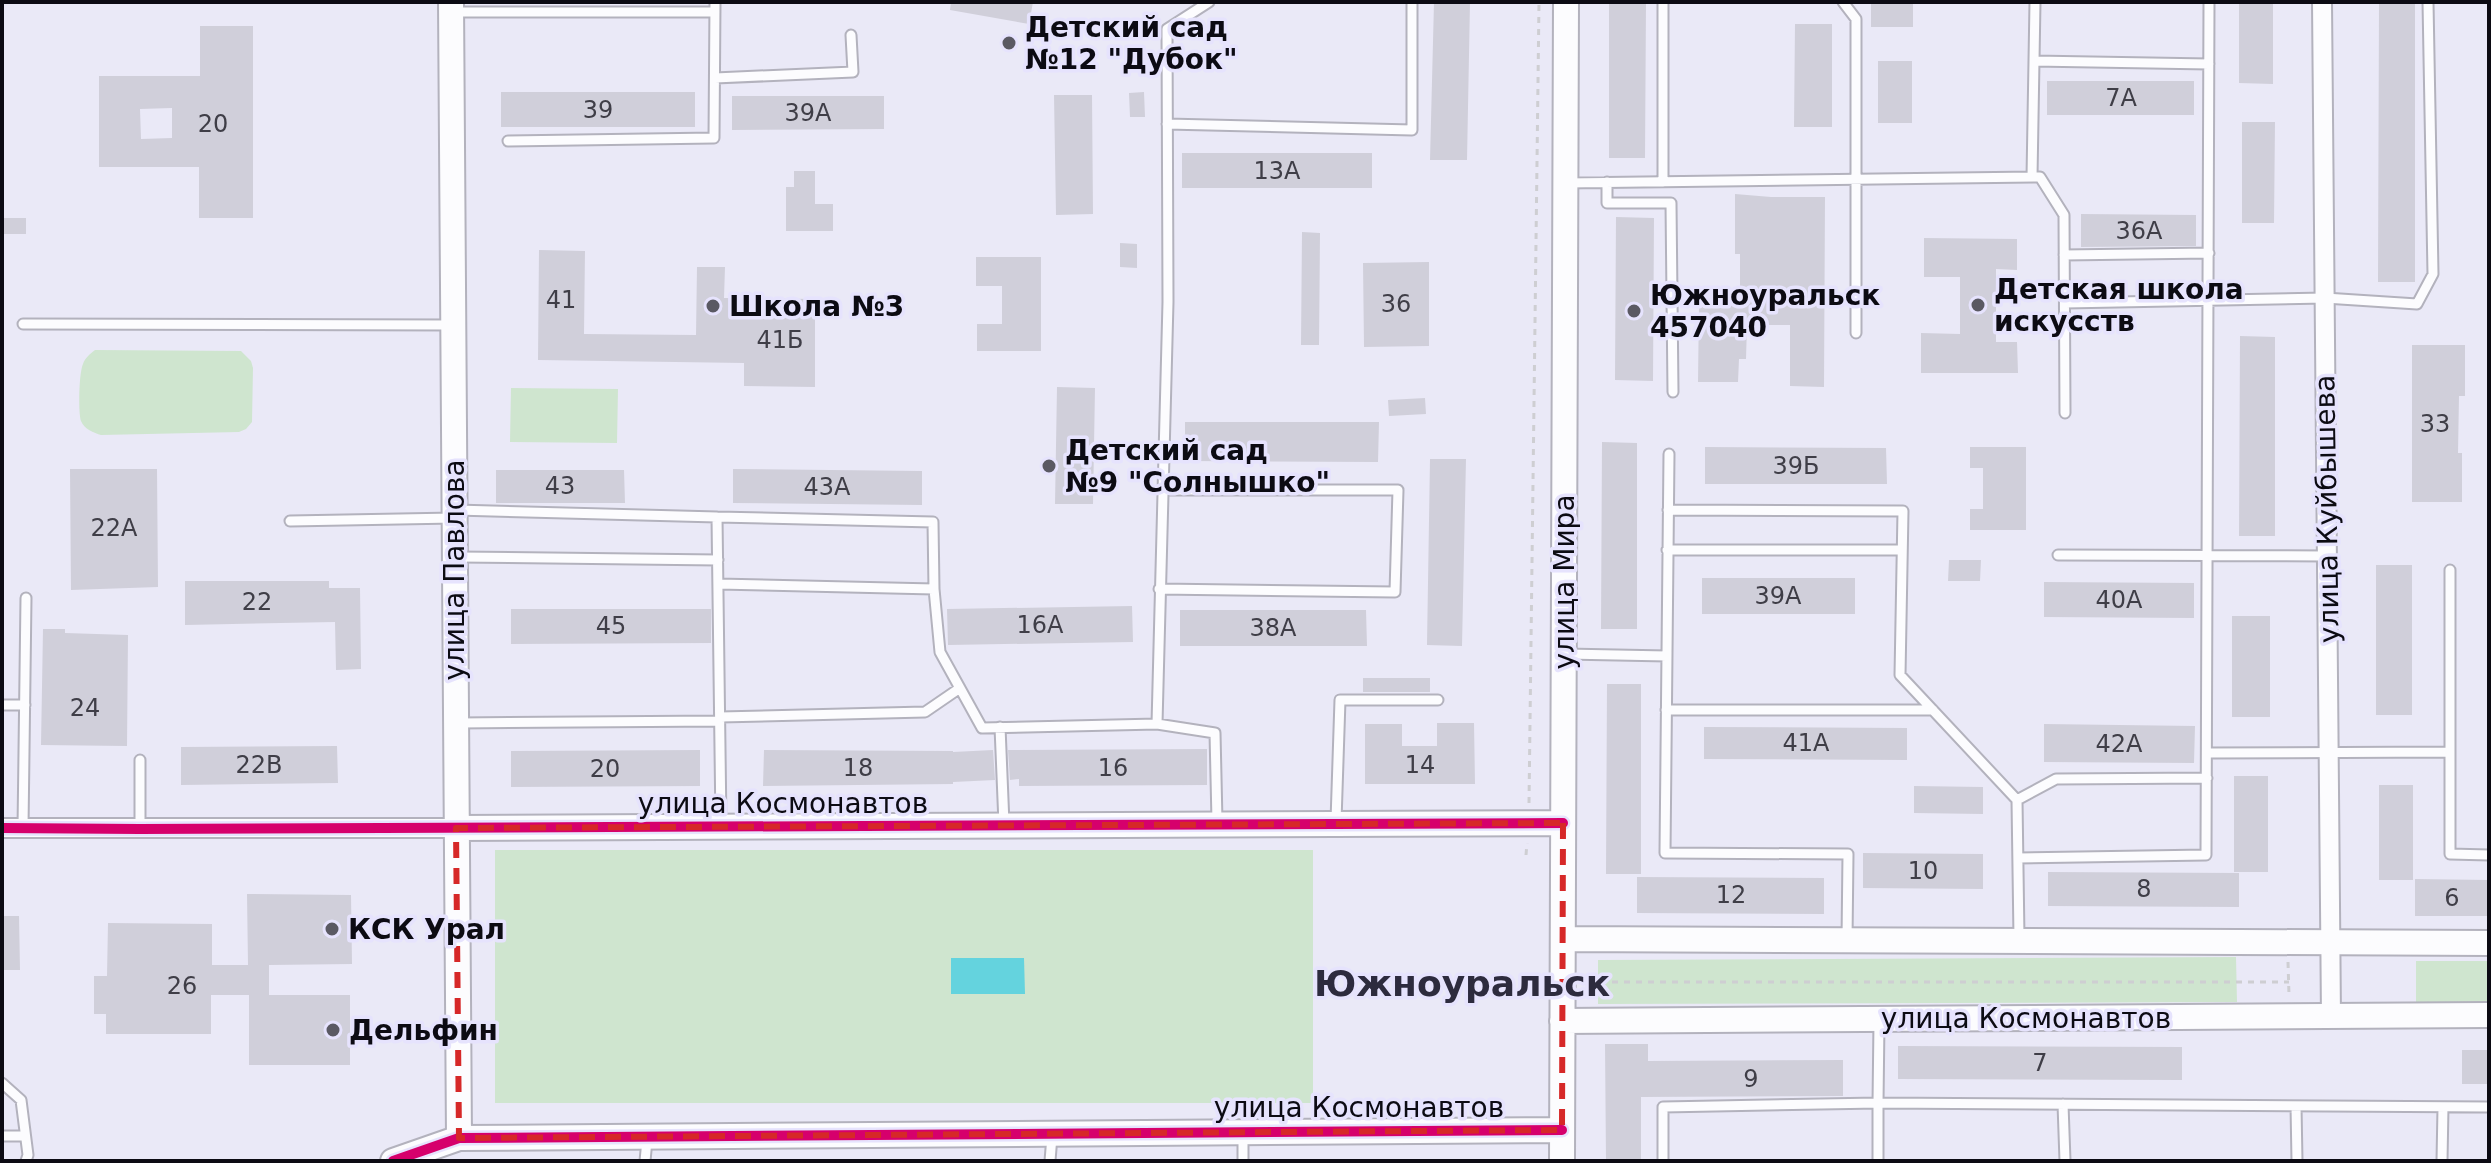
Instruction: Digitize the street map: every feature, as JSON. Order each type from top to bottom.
[{"type":"street","name":"улица Мира","points":[[1562,1161],[1566,2]]},
{"type":"street","name":"улица Куйбышева","points":[[2322,2],[2331,1017]]},
{"type":"street","name":"улица Павлова","points":[[451,7],[459,1138]]},
{"type":"street","name":"улица Космонавтов","points":[[2,828],[1563,823]]},
{"type":"street","points":[[1563,939],[2489,943]]},
{"type":"street","name":"улица Космонавтов","points":[[1562,1021],[2489,1015]]},
{"type":"street","name":"улица Космонавтов","points":[[393,1161],[459,1138],[1562,1130]]},
{"type":"lane","points":[[1157,724],[1168,302],[1167,29],[1209,2]]},
{"type":"lane","points":[[1167,124],[1412,130],[1412,2]]},
{"type":"lane","points":[[1663,2],[1663,182]]},
{"type":"lane","points":[[1843,2],[1856,19],[1856,333]]},
{"type":"lane","points":[[2032,177],[2035,2]]},
{"type":"lane","points":[[2018,858],[2206,855],[2209,2]]},
{"type":"lane","points":[[2065,303],[2325,298],[2417,304],[2433,274],[2428,2]]},
{"type":"lane","points":[[451,7],[715,7],[714,138],[508,141]]},
{"type":"lane","points":[[715,78],[853,72],[851,35]]},
{"type":"lane","points":[[2034,61],[2209,64]]},
{"type":"lane","points":[[1566,183],[2040,177],[2064,215],[2065,413]]},
{"type":"lane","points":[[1607,182],[1607,203],[1671,203],[1673,392]]},
{"type":"lane","points":[[2064,255],[2209,253]]},
{"type":"lane","points":[[23,324],[453,325]]},
{"type":"lane","points":[[1669,454],[1665,853],[1848,854],[1847,941]]},
{"type":"lane","points":[[1159,589],[1395,592],[1398,490],[1162,490]]},
{"type":"lane","points":[[1668,510],[1903,511],[1900,675],[2017,800],[2019,942]]},
{"type":"lane","points":[[290,521],[454,514],[933,522],[934,589],[940,652],[982,728],[1157,724],[1215,733],[1217,825]]},
{"type":"lane","points":[[717,517],[721,827]]},
{"type":"lane","points":[[1667,550],[1902,550]]},
{"type":"lane","points":[[2058,555],[2327,556]]},
{"type":"lane","points":[[454,557],[718,560]]},
{"type":"lane","points":[[2450,570],[2450,854],[2489,855]]},
{"type":"lane","points":[[718,584],[934,589]]},
{"type":"lane","points":[[23,828],[26,598]]},
{"type":"lane","points":[[1564,654],[1667,656]]},
{"type":"lane","points":[[455,723],[925,712],[960,688]]},
{"type":"lane","points":[[1336,824],[1340,700],[1438,700]]},
{"type":"lane","points":[[2,705],[25,705]]},
{"type":"lane","points":[[1666,710],[1933,710]]},
{"type":"lane","points":[[1000,727],[1004,826]]},
{"type":"lane","points":[[2207,753],[2450,752]]},
{"type":"lane","points":[[140,760],[140,829]]},
{"type":"lane","points":[[2017,800],[2056,779],[2207,778]]},
{"type":"lane","points":[[1878,1161],[1879,1019]]},
{"type":"lane","points":[[2,1083],[21,1100],[28,1155],[26,1161]]},
{"type":"lane","points":[[1663,1161],[1663,1107],[1878,1103],[2489,1107]]},
{"type":"lane","points":[[2063,1104],[2065,1161]]},
{"type":"lane","points":[[2296,1106],[2297,1161]]},
{"type":"lane","points":[[2442,1161],[2443,1107]]},
{"type":"lane","points":[[1243,1132],[1243,1161]]},
{"type":"lane","points":[[1050,1161],[1052,1133]]},
{"type":"lane","points":[[2,1136],[25,1136]]},
{"type":"lane","points":[[645,1161],[647,1136]]},
{"type":"path","points":[[1526,855],[1529,823],[1539,2]]},
{"type":"path","points":[[2288,943],[2290,1017]]},
{"type":"path","points":[[1588,982],[2289,982]]},
{"type":"highlighted area","points":[[1563,823],[1562,1130],[459,1138],[456,828]]},
{"type":"green space","points":[[95,350],[241,351],[251,361],[253,368],[252,422],[239,432],[101,435],[92,432],[81,421],[79,392],[83,364]]},
{"type":"green space","points":[[511,388],[618,389],[617,443],[510,442]]},
{"type":"green space","points":[[495,850],[1313,850],[1313,1103],[495,1103]]},
{"type":"green space","points":[[2236,957],[2237,1002],[1598,1004],[1598,960]]},
{"type":"green space","points":[[2416,961],[2489,961],[2489,1005],[2416,1005]]},
{"type":"water","points":[[951,958],[1024,958],[1025,994],[951,994]]},
{"type":"building","points":[[951,2],[1033,2],[1029,24],[950,10]]},
{"type":"building","points":[[1434,2],[1470,2],[1467,160],[1430,160]]},
{"type":"building","points":[[1609,2],[1646,2],[1645,158],[1609,158]]},
{"type":"building","points":[[1871,2],[1913,2],[1913,27],[1871,27]]},
{"type":"building","points":[[2239,2],[2273,2],[2273,84],[2239,83]]},
{"type":"building","points":[[2379,2],[2415,2],[2415,282],[2378,282]]},
{"type":"building","points":[[1795,24],[1832,24],[1832,127],[1794,127]]},
{"type":"building","points":[[200,26],[253,26],[253,218],[199,218],[199,167],[99,167],[99,76],[200,76]],"holes":[[[172,108],[172,138],[141,139],[140,109]]]},
{"type":"building","points":[[1878,61],[1912,61],[1912,123],[1878,123]]},
{"type":"building","points":[[2047,81],[2194,81],[2194,115],[2047,115]]},
{"type":"building","points":[[501,92],[695,92],[695,127],[501,127]]},
{"type":"building","points":[[1144,92],[1145,117],[1130,117],[1129,93]]},
{"type":"building","points":[[1054,95],[1092,95],[1093,214],[1056,215]]},
{"type":"building","points":[[732,96],[884,96],[884,129],[732,130]]},
{"type":"building","points":[[2242,122],[2275,122],[2274,223],[2242,223]]},
{"type":"building","points":[[1182,153],[1372,153],[1372,188],[1182,188]]},
{"type":"building","points":[[794,171],[815,171],[815,204],[833,204],[833,231],[786,231],[786,187],[794,187]]},
{"type":"building","points":[[1735,194],[1825,197],[1824,387],[1790,386],[1790,325],[1747,325],[1746,359],[1739,359],[1738,382],[1698,382],[1699,304],[1740,304],[1740,254],[1735,254]]},
{"type":"building","points":[[2081,214],[2196,215],[2196,246],[2081,247]]},
{"type":"building","points":[[1616,217],[1654,218],[1653,381],[1615,380]]},
{"type":"building","points":[[2,218],[26,218],[26,234],[2,234]]},
{"type":"building","points":[[1302,232],[1320,233],[1319,345],[1301,345]]},
{"type":"building","name":"Детская школа искусств","points":[[1924,238],[2017,239],[2017,270],[1996,269],[1996,342],[2017,342],[2018,373],[1921,373],[1921,333],[1960,334],[1960,277],[1924,277]]},
{"type":"building","points":[[1120,243],[1137,244],[1137,268],[1120,267]]},
{"type":"building","points":[[539,250],[585,251],[584,334],[696,335],[697,267],[725,267],[724,298],[815,299],[815,387],[744,386],[744,363],[538,360]]},
{"type":"building","points":[[976,257],[1041,257],[1041,351],[977,351],[977,324],[1002,324],[1002,286],[976,286]]},
{"type":"building","points":[[1429,262],[1429,346],[1364,347],[1363,263]]},
{"type":"building","points":[[2240,336],[2275,337],[2275,536],[2239,536]]},
{"type":"building","points":[[2412,345],[2465,345],[2465,396],[2459,396],[2458,453],[2462,453],[2462,502],[2412,502]]},
{"type":"building","points":[[1057,387],[1095,388],[1093,504],[1055,504]]},
{"type":"building","points":[[1425,398],[1426,414],[1389,416],[1388,400]]},
{"type":"building","points":[[1185,422],[1379,422],[1378,462],[1185,461]]},
{"type":"building","points":[[1602,442],[1637,443],[1637,629],[1601,629]]},
{"type":"building","points":[[1705,447],[1886,448],[1887,484],[1705,484]]},
{"type":"building","points":[[1970,447],[2026,447],[2026,530],[1970,530],[1970,509],[1983,509],[1983,468],[1970,468]]},
{"type":"building","points":[[1430,459],[1466,459],[1462,646],[1427,645]]},
{"type":"building","points":[[70,469],[157,469],[158,587],[71,590]]},
{"type":"building","points":[[733,469],[922,471],[922,505],[733,503]]},
{"type":"building","points":[[496,470],[624,470],[625,503],[496,503]]},
{"type":"building","points":[[1949,560],[1981,560],[1980,581],[1948,581]]},
{"type":"building","points":[[2376,565],[2412,565],[2412,715],[2376,715]]},
{"type":"building","points":[[1702,578],[1855,578],[1855,614],[1702,614]]},
{"type":"building","points":[[185,581],[329,581],[329,588],[360,588],[361,669],[336,670],[335,622],[185,625]]},
{"type":"building","points":[[2044,582],[2194,583],[2194,618],[2044,617]]},
{"type":"building","points":[[1132,606],[1133,642],[948,645],[947,609]]},
{"type":"building","points":[[511,609],[711,609],[711,643],[511,644]]},
{"type":"building","points":[[1180,610],[1366,610],[1367,646],[1180,646]]},
{"type":"building","points":[[2232,616],[2270,616],[2270,717],[2232,717]]},
{"type":"building","points":[[43,629],[65,629],[65,633],[128,635],[127,746],[41,745]]},
{"type":"building","points":[[1363,678],[1430,678],[1430,692],[1363,692]]},
{"type":"building","points":[[1607,684],[1641,684],[1641,874],[1606,874]]},
{"type":"building","points":[[1437,723],[1474,723],[1475,784],[1365,784],[1365,724],[1402,724],[1402,746],[1437,746]]},
{"type":"building","points":[[2044,724],[2195,726],[2194,763],[2044,762]]},
{"type":"building","points":[[1704,727],[1907,728],[1907,760],[1704,759]]},
{"type":"building","points":[[337,746],[338,783],[181,785],[181,747]]},
{"type":"building","points":[[1207,749],[1207,785],[1019,786],[1019,779],[1010,780],[1008,750]]},
{"type":"building","points":[[700,750],[700,786],[511,787],[511,751]]},
{"type":"building","points":[[764,750],[993,750],[995,780],[953,784],[763,786]]},
{"type":"building","points":[[2234,776],[2268,776],[2268,872],[2234,872]]},
{"type":"building","points":[[2379,785],[2413,785],[2413,880],[2379,880]]},
{"type":"building","points":[[1914,786],[1983,787],[1983,814],[1914,813]]},
{"type":"building","points":[[1863,853],[1983,854],[1983,889],[1863,888]]},
{"type":"building","points":[[2048,872],[2239,873],[2239,907],[2048,906]]},
{"type":"building","points":[[1637,877],[1824,878],[1824,914],[1637,913]]},
{"type":"building","points":[[2415,879],[2489,880],[2489,916],[2415,916]]},
{"type":"building","points":[[247,894],[351,895],[352,964],[269,965],[269,995],[350,995],[350,1065],[249,1065],[249,995],[211,995],[211,1034],[106,1034],[106,1014],[94,1014],[94,976],[107,976],[108,923],[212,924],[212,965],[248,965]]},
{"type":"building","points":[[2,916],[19,916],[20,970],[2,970]]},
{"type":"building","points":[[1605,1044],[1648,1044],[1648,1061],[1843,1060],[1843,1096],[1641,1097],[1641,1161],[1606,1161]]},
{"type":"building","points":[[1898,1046],[2182,1047],[2182,1080],[1898,1079]]},
{"type":"building","points":[[2462,1050],[2489,1050],[2489,1084],[2462,1084]]},
{"type":"cycle path","points":[[2,828],[1563,823]]},
{"type":"cycle path","points":[[393,1161],[459,1138],[1562,1130]]},
{"type":"place","name":"Детский сад №12 \"Дубок\"","points":[[1009,43]]},
{"type":"place","name":"Детская школа искусств","points":[[1978,305]]},
{"type":"place","name":"Школа №3","points":[[713,306]]},
{"type":"place","name":"Южноуральск 457040","points":[[1634,311]]},
{"type":"place","name":"Детский сад №9 \"Солнышко\"","points":[[1049,466]]},
{"type":"place","name":"КСК Урал","points":[[332,929]]},
{"type":"place","name":"Дельфин","points":[[333,1030]]},
{"type":"district","name":"Южноуральск","points":[[1462,983]]}]
